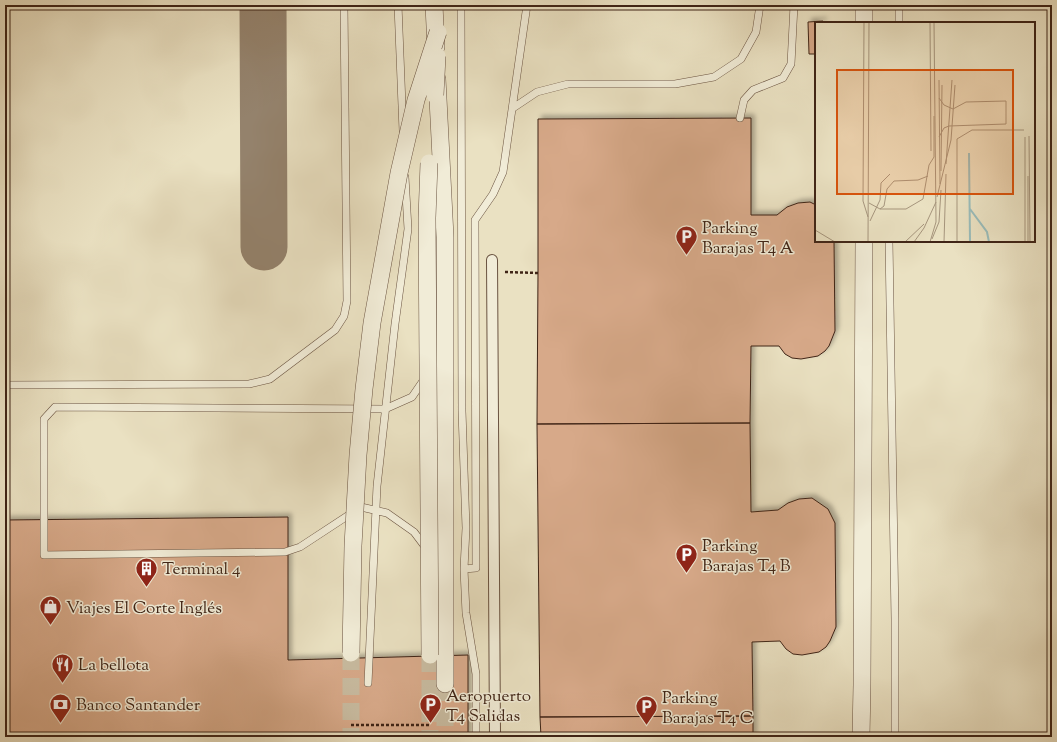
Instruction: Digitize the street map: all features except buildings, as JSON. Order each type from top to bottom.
[{"type":"street","points":[[434,5],[445,236],[445,684]]},
{"type":"street","points":[[351,653],[353,546],[357,470],[364,389],[372,324],[399,173],[416,100],[447,5]]},
{"type":"street","points":[[864,5],[864,22]]},
{"type":"street","points":[[430,655],[427,218],[429,163],[435,95],[438,32]]},
{"type":"street","points":[[860,737],[862,685],[864,242]]},
{"type":"street","points":[[492,260],[495,737]]},
{"type":"lane","points":[[5,385],[249,384],[270,379],[335,330],[344,316],[347,301],[344,5]]},
{"type":"lane","points":[[368,683],[377,486],[385,409],[408,229],[398,5]]},
{"type":"lane","points":[[461,5],[462,411],[466,528],[464,569],[466,613],[476,674],[476,737]]},
{"type":"lane","points":[[464,569],[476,568],[475,220],[493,194],[503,172],[527,5]]},
{"type":"lane","points":[[513,108],[537,92],[568,84],[675,84],[714,77],[741,59],[756,32],[760,5]]},
{"type":"lane","points":[[740,118],[744,100],[753,90],[783,78],[791,64],[794,5]]},
{"type":"lane","points":[[899,5],[899,22]]},
{"type":"lane","points":[[888,242],[895,612],[895,737]]},
{"type":"lane","points":[[446,340],[437,361],[412,397],[385,409],[55,407],[44,419],[44,555],[285,552],[300,547],[361,507],[387,513],[414,532],[446,576]]},
{"type":"path","points":[[522,272],[538,272]]},
{"type":"path","points":[[351,725],[430,725]]},
{"type":"taxiway","points":[[263,5],[264,247]]},
{"type":"tunnel","points":[[351,653],[351,737]]},
{"type":"tunnel","points":[[430,655],[430,737]]},
{"type":"tunnel","points":[[445,684],[445,737]]},
{"type":"place","name":"Parking Barajas T4 A","points":[[686,256]]},
{"type":"place","name":"Parking Barajas T4 B","points":[[687,574]]},
{"type":"place","name":"Terminal 4","points":[[146,588]]},
{"type":"place","name":"Viajes El Corte Inglés","points":[[51,626]]},
{"type":"place","name":"La bellota","points":[[62,684]]},
{"type":"place","name":"Banco Santander","points":[[60,724]]},
{"type":"place","name":"Aeropuerto T4 Salidas","points":[[430,724]]},
{"type":"place","name":"Parking Barajas T4 C","points":[[647,726]]}]
